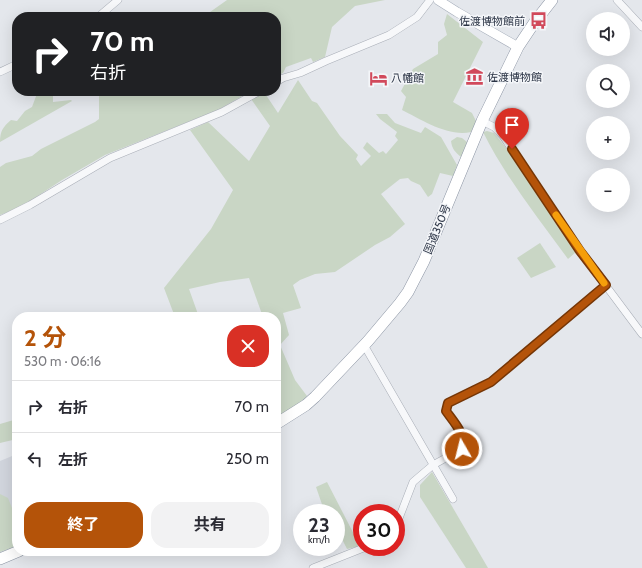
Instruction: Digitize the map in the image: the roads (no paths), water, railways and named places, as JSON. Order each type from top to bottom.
[{"type":"highway","name":"国道350号","points":[[281,421],[306,405],[315,397],[364,345],[400,303],[424,261],[482,121],[518,47],[552,0]]},
{"type":"highway","points":[[0,559],[12,554]]},
{"type":"main road","points":[[438,0],[518,47]]},
{"type":"street","points":[[104,12],[118,0]]},
{"type":"street","points":[[281,79],[300,73],[389,35],[417,17],[430,0]]},
{"type":"street","points":[[617,0],[642,27]]},
{"type":"street","points":[[0,72],[12,66]]},
{"type":"street","points":[[0,220],[30,205],[110,158],[216,115],[251,96]]},
{"type":"street","points":[[482,121],[494,127],[503,136],[580,251],[642,334]]},
{"type":"street","points":[[404,504],[413,482],[434,465],[462,449],[464,445],[464,438],[446,411],[448,403],[491,382],[606,285]]},
{"type":"street","points":[[364,345],[453,498]]},
{"type":"street","points":[[314,568],[353,552]]},
{"type":"place","name":"佐渡博物館前","points":[[538,21]]},
{"type":"place","name":"佐渡博物館","points":[[474,77]]},
{"type":"place","name":"八幡館","points":[[378,78]]}]
